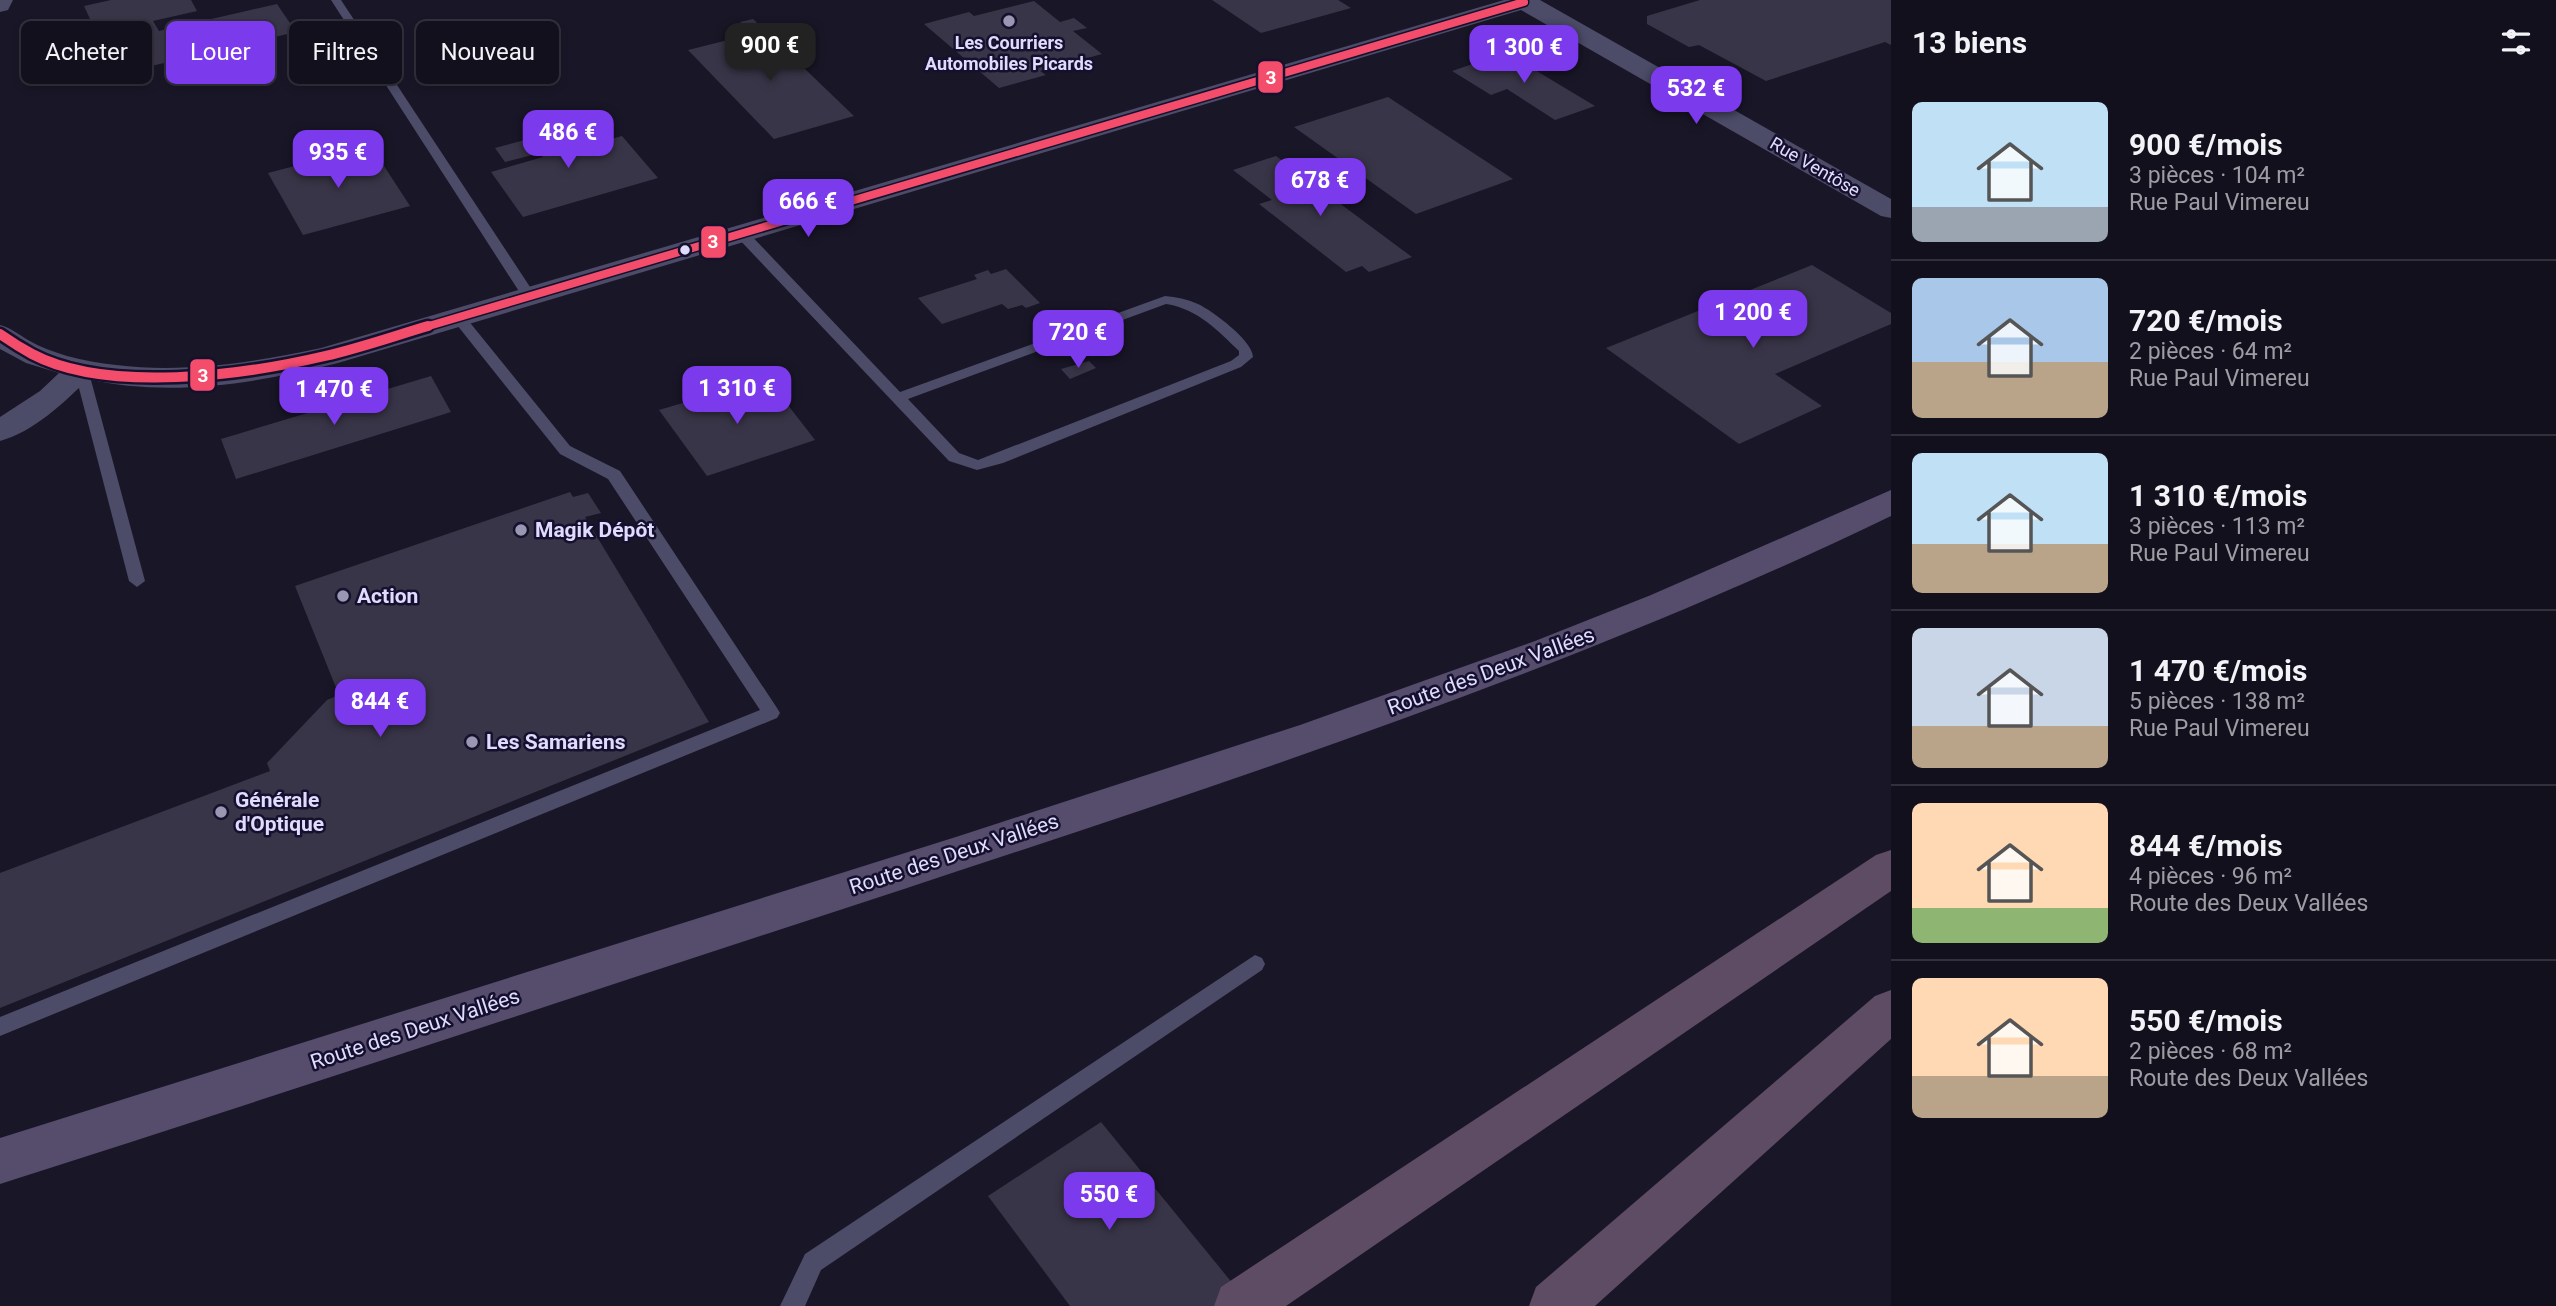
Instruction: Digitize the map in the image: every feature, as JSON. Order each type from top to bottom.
[{"type":"highway","points":[[1240,1306],[1891,868]]},
{"type":"highway","points":[[1555,1306],[1891,1010]]},
{"type":"main road","name":"Route des Deux Vallées","points":[[0,1161],[1114,802],[1455,687],[1652,611],[1785,555],[1891,502]]},
{"type":"street","points":[[0,334],[9,342],[41,358],[126,378],[229,374],[327,356],[1524,1]]},
{"type":"street","name":"Rue Ventôse","points":[[1524,1],[1891,210]]},
{"type":"street","points":[[0,431],[51,398],[81,369]]},
{"type":"lane","points":[[336,0],[529,296]]},
{"type":"lane","points":[[741,233],[900,397],[954,457],[977,465],[1236,364],[1246,357],[1247,349],[1199,307],[1165,300],[900,397]]},
{"type":"lane","points":[[0,1027],[771,713],[614,474],[565,450],[458,317]]},
{"type":"lane","points":[[81,369],[137,581]]},
{"type":"lane","points":[[792,1306],[813,1262],[1255,964]]},
{"type":"building","points":[[111,0],[191,0],[197,11],[153,21],[159,31],[166,29],[166,63],[152,66],[152,21],[91,21],[84,6]]},
{"type":"building","points":[[1212,0],[1338,0],[1351,8],[1261,33]]},
{"type":"building","points":[[1700,0],[1891,0],[1891,45],[1885,42],[1766,81],[1699,45],[1689,47],[1647,24],[1647,16]]},
{"type":"building","points":[[1034,1],[1060,22],[1074,18],[1087,28],[1073,31],[1102,54],[1040,71],[1046,75],[999,88],[924,24],[969,12],[974,16]]},
{"type":"building","points":[[277,4],[289,22],[289,34],[275,37],[275,21],[203,21]]},
{"type":"building","points":[[753,19],[854,116],[774,139],[688,50],[752,34],[740,22]]},
{"type":"building","points":[[1508,52],[1595,106],[1555,120],[1507,89],[1491,95],[1452,71]]},
{"type":"building","points":[[1388,97],[1513,179],[1416,214],[1294,127]]},
{"type":"building","points":[[588,123],[600,137],[554,149],[557,154],[622,136],[658,178],[523,217],[491,172],[543,157],[540,153],[505,162],[495,148]]},
{"type":"building","points":[[371,146],[410,206],[303,235],[268,173]]},
{"type":"building","points":[[1276,156],[1412,257],[1369,272],[1362,266],[1346,272],[1259,204],[1272,200],[1233,170]]},
{"type":"building","points":[[1812,265],[1891,313],[1891,324],[1775,374],[1822,406],[1739,444],[1606,348]]},
{"type":"building","points":[[1006,269],[1040,303],[1026,308],[1022,305],[1008,309],[1002,304],[942,324],[918,298],[977,279],[974,275],[988,270],[991,274]]},
{"type":"building","points":[[1089,361],[1096,368],[1070,379],[1061,369]]},
{"type":"building","points":[[431,376],[451,412],[236,479],[221,439]]},
{"type":"building","points":[[767,378],[815,440],[707,476],[659,410]]},
{"type":"building","name":"Les Samariens","points":[[570,492],[573,497],[588,493],[601,513],[585,517],[709,722],[0,1008],[0,873],[270,771],[267,763],[327,700],[339,695],[295,586]]},
{"type":"building","points":[[1101,1122],[1251,1306],[1070,1306],[988,1196]]},
{"type":"transit line","name":"3","points":[[0,334],[33,355],[71,368],[113,375],[204,375],[290,364],[327,356],[1524,2]]},
{"type":"place","name":"Les Courriers Automobiles Picards","points":[[1009,21]]},
{"type":"place","name":"Magik Dépôt","points":[[521,530]]},
{"type":"place","name":"Action","points":[[343,596]]},
{"type":"place","name":"Les Samariens","points":[[472,742]]},
{"type":"place","name":"Générale d'Optique","points":[[221,812]]}]
